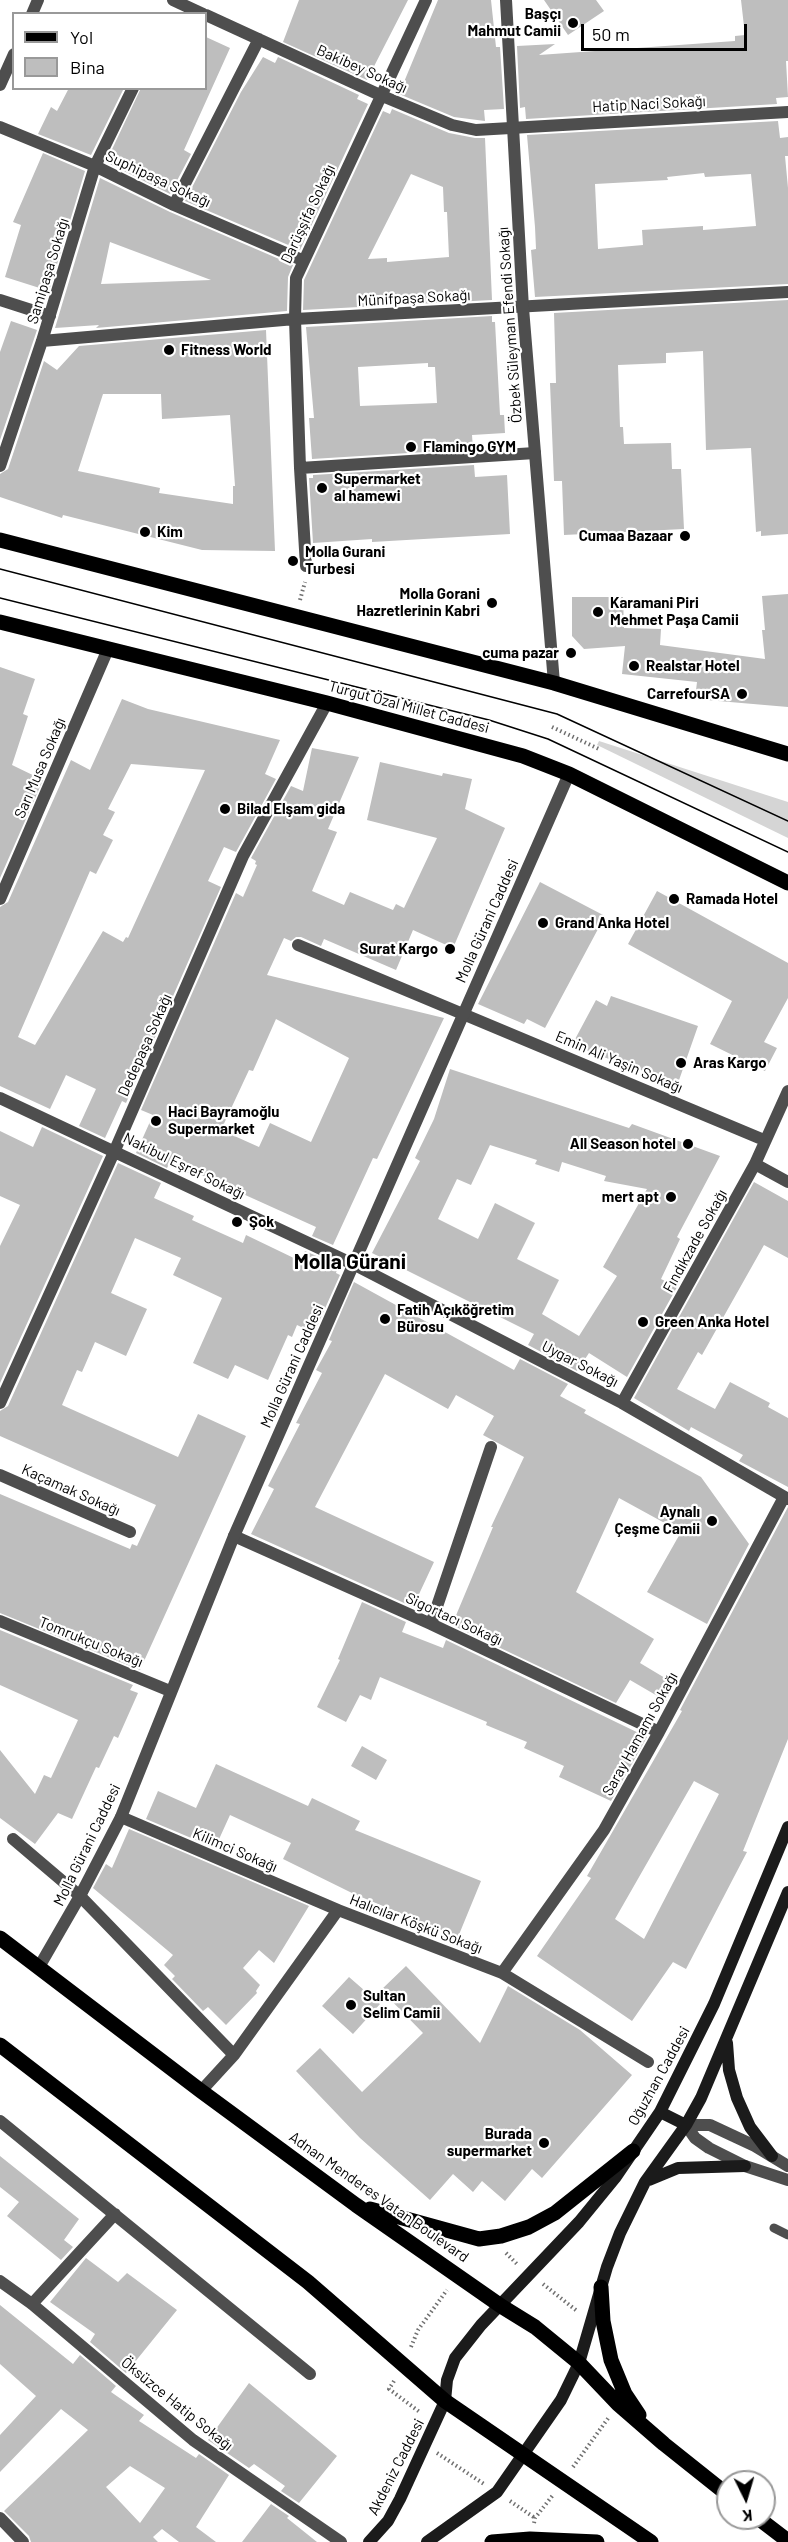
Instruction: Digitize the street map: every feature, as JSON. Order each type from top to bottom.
[{"type":"main road","points":[[0,540],[554,683],[788,754]]},
{"type":"main road","name":"Turgut Özal Millet Caddesi","points":[[0,622],[327,703],[523,756],[569,774],[788,883]]},
{"type":"main road","name":"Oğuzhan Caddesi","points":[[501,2306],[579,2222],[660,2112],[714,2004],[788,1827]]},
{"type":"main road","points":[[427,2542],[497,2492],[557,2408],[579,2363],[620,2233],[645,2182],[686,2125],[701,2098],[788,1892]]},
{"type":"main road","name":"Adnan Menderes Vatan Boulevard","points":[[0,1938],[201,2091],[356,2205],[535,2327],[579,2363],[618,2404],[657,2439],[716,2485]]},
{"type":"main road","points":[[727,2039],[729,2070],[737,2098],[750,2127],[772,2157]]},
{"type":"main road","points":[[0,2045],[308,2282],[445,2401],[651,2542]]},
{"type":"main road","points":[[660,2112],[686,2125]]},
{"type":"main road","points":[[356,2205],[462,2236],[479,2239],[501,2236],[529,2227],[555,2213],[633,2151]]},
{"type":"main road","points":[[645,2182],[678,2168],[745,2166]]},
{"type":"main road","points":[[601,2288],[603,2321],[618,2381],[629,2402],[657,2439]]},
{"type":"main road","name":"Akdeniz Caddesi","points":[[369,2542],[388,2521],[425,2445],[445,2401],[447,2380],[455,2358],[481,2325],[501,2306]]},
{"type":"main road","points":[[774,2530],[788,2541]]},
{"type":"main road","points":[[492,2542],[532,2540],[597,2542]]},
{"type":"street","name":"Bakibey Sokağı","points":[[175,0],[200,12]]},
{"type":"street","name":"Darüşşifa Sokağı","points":[[306,566],[300,468],[295,319],[296,278],[302,260],[426,0]]},
{"type":"street","name":"Özbek Süleyman Efendi Sokağı","points":[[506,0],[523,308],[554,683]]},
{"type":"street","name":"Bakibey Sokağı","points":[[207,15],[380,95],[452,125],[477,130],[512,127]]},
{"type":"street","points":[[174,205],[259,39]]},
{"type":"street","points":[[0,85],[12,58]]},
{"type":"street","name":"Samipaşa Sokağı","points":[[0,466],[50,316],[96,166],[132,90]]},
{"type":"street","name":"Hatip Naci Sokağı","points":[[512,127],[788,112]]},
{"type":"street","name":"Suphipaşa Sokağı","points":[[0,127],[96,166],[174,205],[302,260]]},
{"type":"street","name":"Münifpaşa Sokağı","points":[[42,341],[295,319],[788,292]]},
{"type":"street","points":[[0,300],[50,316]]},
{"type":"street","points":[[300,468],[535,453]]},
{"type":"street","name":"Sarı Musa Sokağı","points":[[0,899],[108,649]]},
{"type":"street","name":"Dedepaşa Sokağı","points":[[0,1403],[115,1150],[243,856],[327,703]]},
{"type":"street","name":"Molla Gürani Caddesi","points":[[39,1967],[80,1896],[121,1817],[234,1536],[569,774]]},
{"type":"street","name":"Emin Ali Yaşin Sokağı","points":[[298,945],[463,1012],[764,1140]]},
{"type":"street","name":"Fındıkzade Sokağı","points":[[622,1403],[755,1164],[788,1090]]},
{"type":"street","name":"Nakibul Eşref Sokağı","points":[[0,1098],[115,1150],[353,1264]]},
{"type":"street","points":[[755,1164],[788,1182]]},
{"type":"street","name":"Uygar Sokağı","points":[[353,1264],[622,1403],[786,1498]]},
{"type":"street","points":[[430,1624],[491,1447]]},
{"type":"street","name":"Kaçamak Sokağı","points":[[0,1475],[130,1532]]},
{"type":"street","name":"Saray Hamamı Sokağı","points":[[502,1973],[604,1830],[786,1498]]},
{"type":"street","name":"Sigortacı Sokağı","points":[[234,1536],[430,1624],[659,1732]]},
{"type":"street","name":"Tomrukçu Sokağı","points":[[0,1621],[170,1691]]},
{"type":"street","name":"Kilimci Sokağı","points":[[121,1817],[338,1910]]},
{"type":"street","points":[[14,1839],[80,1896],[234,2055]]},
{"type":"street","name":"Halıcılar Köşkü Sokağı","points":[[201,2091],[234,2055],[338,1910],[502,1973],[648,2062]]},
{"type":"street","points":[[0,2121],[310,2374]]},
{"type":"street","points":[[686,2125],[710,2125],[788,2166]]},
{"type":"street","points":[[686,2125],[702,2143],[745,2166],[788,2180]]},
{"type":"street","points":[[32,2304],[115,2214]]},
{"type":"street","name":"Öksüzce Hatip Sokağı","points":[[0,2280],[32,2304],[193,2440],[341,2542]]},
{"type":"street","points":[[0,2518],[23,2542]]},
{"type":"lane","points":[[774,2228],[788,2235]]},
{"type":"path","points":[[552,727],[599,749]]},
{"type":"path","points":[[501,2236],[503,2250],[530,2275],[591,2323]]},
{"type":"path","points":[[458,2275],[418,2330],[403,2365],[389,2389],[421,2412],[416,2439],[535,2518]]},
{"type":"path","points":[[532,2540],[535,2518],[618,2404]]},
{"type":"shaded area","points":[[599,741],[788,802],[788,838],[597,745]]},
{"type":"building","points":[[299,0],[408,0],[367,80],[283,42]]},
{"type":"building","points":[[438,0],[491,0],[496,47],[500,47],[504,109],[484,110],[485,121],[454,117],[399,94]]},
{"type":"building","name":"Başçı Mahmut Camii","points":[[544,0],[596,0],[604,11],[568,35]]},
{"type":"building","points":[[741,0],[788,0],[788,61],[786,61],[788,97],[776,98],[777,104],[526,119],[525,107],[520,108],[517,46],[555,44],[539,55],[735,41],[735,36],[745,35]]},
{"type":"building","points":[[207,37],[230,48],[184,150],[191,154],[170,194],[106,162],[140,90],[207,90]]},
{"type":"building","points":[[263,57],[275,63],[278,57],[359,95],[357,99],[368,104],[300,250],[185,201],[241,92]]},
{"type":"building","points":[[68,90],[123,90],[91,155],[38,134],[51,107],[57,111]]},
{"type":"building","points":[[392,109],[449,133],[485,138],[492,300],[303,310],[304,280],[383,111],[390,114]],"holes":[[[411,174],[443,187],[444,212],[447,212],[449,257],[387,262],[387,258],[368,259]]]},
{"type":"building","points":[[778,121],[780,138],[788,137],[788,156],[785,156],[788,188],[788,284],[535,297],[531,250],[536,249],[535,227],[527,135]],"holes":[[[704,173],[705,177],[751,174],[756,226],[703,230],[703,226],[642,230],[643,245],[598,249],[595,184],[668,180],[667,177]]]},
{"type":"building","points":[[43,153],[85,171],[49,291],[5,277],[21,225],[13,222]]},
{"type":"building","points":[[100,178],[170,212],[293,265],[288,277],[287,311],[96,328],[99,325],[55,328]],"holes":[[[110,242],[211,280],[101,284]]]},
{"type":"building","points":[[788,300],[788,534],[761,536],[761,531],[756,532],[751,448],[706,450],[703,351],[666,353],[666,363],[618,365],[620,427],[623,427],[624,444],[671,443],[672,469],[681,469],[684,529],[564,535],[562,481],[554,481],[550,383],[556,383],[554,313]]},
{"type":"building","points":[[492,316],[492,322],[495,322],[500,415],[504,415],[505,433],[472,435],[473,449],[312,459],[309,418],[314,418],[306,327]],"holes":[[[428,363],[428,367],[435,367],[437,403],[360,406],[358,367]]]},
{"type":"building","points":[[11,321],[37,330],[0,440],[0,352]]},
{"type":"building","points":[[266,330],[275,551],[202,550],[63,515],[62,518],[0,497],[0,474],[8,469],[44,361],[57,370],[79,346]],"holes":[[[103,394],[161,394],[162,419],[230,415],[235,486],[233,486],[233,504],[159,493],[160,488],[78,471]]]},
{"type":"building","points":[[474,465],[475,477],[507,475],[510,534],[313,543],[309,478],[313,478],[313,475]]},
{"type":"building","points":[[788,594],[788,707],[695,699],[697,682],[622,674],[625,646],[584,649],[572,636],[572,597],[623,597],[624,628],[661,629],[660,645],[765,659],[762,596]]},
{"type":"building","points":[[0,667],[35,679],[23,714],[28,716],[12,765],[43,780],[0,878]]},
{"type":"building","points":[[122,699],[148,709],[280,740],[265,774],[276,779],[236,852],[224,847],[208,881],[221,887],[126,1103],[122,1101],[105,1138],[79,1126],[96,1089],[66,1075],[50,1109],[0,1086],[0,907],[8,902],[71,760],[90,770]],"holes":[[[131,764],[205,770],[128,938],[126,937],[123,942],[103,931],[35,1045],[18,1037],[90,871],[96,874],[113,840],[103,835],[115,812],[108,809]]]},
{"type":"building","points":[[312,748],[359,757],[328,829],[337,832],[312,891],[344,905],[350,892],[393,910],[396,904],[404,908],[437,838],[367,820],[380,762],[442,776],[443,773],[472,779],[465,809],[505,828],[453,948],[413,930],[396,970],[324,939],[321,946],[301,937],[296,937],[291,941],[284,938],[267,975],[444,1018],[377,1159],[373,1158],[333,1245],[312,1236],[316,1227],[201,1175],[199,1178],[169,1164],[167,1168],[136,1153],[153,1115],[141,1110],[236,893],[243,897],[257,865],[256,861],[251,858],[291,786],[303,791]],"holes":[[[276,1019],[349,1058],[311,1142],[270,1123],[259,1147],[221,1130],[249,1070],[253,1071]]]},
{"type":"building","points":[[540,882],[605,916],[545,1028],[527,1019],[524,1024],[478,1004]]},
{"type":"building","points":[[657,891],[788,963],[788,998],[764,1042],[777,1048],[765,1071],[710,1044],[732,1001],[628,944]]},
{"type":"building","points":[[611,996],[698,1026],[678,1083],[592,1053],[573,1043],[596,1000],[607,1006]]},
{"type":"building","points":[[450,1069],[629,1128],[632,1124],[720,1156],[677,1237],[680,1239],[661,1279],[677,1287],[627,1377],[589,1353],[577,1371],[528,1345],[534,1334],[372,1253],[420,1161],[415,1158],[434,1119]],"holes":[[[490,1145],[537,1160],[535,1164],[559,1172],[562,1162],[606,1176],[604,1181],[647,1189],[603,1267],[617,1276],[579,1336],[542,1314],[559,1280],[517,1259],[535,1223],[495,1203],[478,1239],[438,1219],[457,1179],[471,1185]]]},
{"type":"building","points":[[42,1127],[103,1156],[0,1383],[0,1246],[20,1205],[0,1196],[0,1131],[33,1147]]},
{"type":"building","points":[[118,1163],[161,1183],[154,1198],[194,1216],[192,1220],[243,1243],[246,1235],[300,1261],[305,1251],[326,1260],[325,1263],[337,1269],[336,1273],[340,1275],[314,1333],[297,1325],[292,1337],[288,1335],[268,1380],[235,1365],[228,1379],[193,1363],[222,1298],[173,1275],[181,1258],[135,1238],[111,1293],[147,1309],[126,1356],[95,1342],[82,1372],[77,1370],[62,1405],[178,1457],[198,1414],[246,1436],[140,1670],[0,1613],[0,1494],[130,1549],[132,1544],[137,1546],[156,1505],[0,1436],[0,1411],[8,1406]]},
{"type":"building","points":[[754,1182],[788,1201],[788,1258],[764,1245],[702,1355],[698,1352],[677,1389],[715,1409],[730,1382],[770,1403],[768,1407],[788,1418],[788,1487],[739,1461],[743,1455],[691,1427],[689,1431],[634,1398]]},
{"type":"building","points":[[354,1282],[514,1370],[520,1359],[568,1384],[560,1396],[586,1410],[584,1413],[701,1477],[749,1544],[707,1624],[647,1592],[681,1532],[619,1498],[576,1592],[654,1639],[640,1663],[675,1684],[666,1701],[630,1680],[616,1703],[452,1625],[493,1527],[491,1527],[524,1457],[483,1435],[494,1416],[456,1395],[448,1409],[385,1374],[315,1507],[434,1562],[413,1607],[251,1534],[274,1489],[268,1486],[300,1424],[296,1423],[322,1373],[316,1370],[332,1341],[329,1340]]},
{"type":"building","points":[[788,1507],[788,1739],[743,1851],[747,1852],[686,1969],[673,1962],[632,2021],[537,1956],[591,1878],[587,1876],[682,1711],[680,1710]],"holes":[[[694,1781],[719,1794],[644,1939],[615,1919]]]},
{"type":"building","points":[[362,1602],[406,1622],[402,1632],[443,1648],[446,1640],[647,1737],[611,1801],[559,1777],[564,1766],[524,1748],[527,1742],[486,1725],[487,1722],[380,1677],[371,1700],[360,1695],[346,1722],[317,1707],[340,1660],[338,1659]]},
{"type":"building","points":[[0,1630],[133,1685],[130,1690],[138,1693],[118,1738],[114,1736],[99,1768],[96,1767],[72,1819],[58,1813],[35,1844],[0,1818],[0,1750],[35,1794],[44,1775],[51,1778],[78,1720],[0,1685]]},
{"type":"building","points":[[362,1746],[387,1760],[376,1780],[351,1766]]},
{"type":"building","points":[[216,1764],[308,1806],[312,1798],[360,1821],[355,1830],[481,1881],[458,1937],[354,1894],[283,1859],[291,1843],[230,1815],[215,1848],[146,1819],[158,1791],[196,1808]]},
{"type":"building","points":[[129,1829],[309,1906],[274,1963],[259,1950],[243,1968],[260,1985],[257,1993],[226,2025],[208,2007],[203,2011],[172,1979],[175,1976],[164,1965],[173,1955],[93,1888],[106,1864],[112,1868]]},
{"type":"building","points":[[406,1966],[480,2043],[508,1986],[580,2030],[632,2075],[542,2178],[532,2169],[505,2201],[482,2181],[473,2192],[453,2174],[430,2200],[360,2138],[296,2071],[320,2048],[362,2092],[423,2033],[381,1990]]},
{"type":"building","name":"Sultan Selim Camii","points":[[349,1977],[380,2004],[353,2034],[322,2006]]},
{"type":"building","points":[[0,2156],[79,2219],[64,2240],[73,2247],[61,2260],[7,2216],[19,2202],[0,2187]]},
{"type":"building","points":[[86,2258],[118,2282],[127,2273],[177,2310],[126,2373],[90,2342],[95,2334],[50,2302]]},
{"type":"building","points":[[0,2305],[73,2364],[80,2355],[116,2386],[111,2392],[144,2415],[139,2421],[196,2458],[199,2454],[229,2475],[196,2527],[216,2542],[179,2542],[162,2529],[153,2537],[158,2542],[31,2542],[29,2536],[4,2511],[88,2430],[61,2409],[0,2472],[0,2435],[36,2396],[0,2364]],"holes":[[[130,2466],[165,2488],[140,2523],[106,2487]]]},
{"type":"building","points":[[249,2383],[337,2456],[299,2503],[281,2491],[285,2486],[254,2464],[249,2468],[208,2440]]},
{"type":"building","points":[[271,2504],[289,2516],[287,2518],[317,2542],[242,2542]]},
{"type":"tram line","points":[[0,569],[557,714],[788,821]]},
{"type":"tram line","points":[[0,598],[489,720],[548,739],[788,852]]},
{"type":"place","name":"Başçı Mahmut Camii","points":[[573,23]]},
{"type":"place","name":"Fitness World","points":[[169,350]]},
{"type":"place","name":"Flamingo GYM","points":[[411,447]]},
{"type":"place","name":"Supermarket al hamewi","points":[[322,488]]},
{"type":"place","name":"Kim","points":[[145,532]]},
{"type":"place","name":"Cumaa Bazaar","points":[[685,536]]},
{"type":"place","name":"Molla Gurani Turbesi","points":[[293,561]]},
{"type":"place","name":"Molla Gorani Hazretlerinin Kabri","points":[[492,603]]},
{"type":"place","name":"Karamani Piri Mehmet Paşa Camii","points":[[598,612]]},
{"type":"place","name":"cuma pazar","points":[[571,653]]},
{"type":"place","name":"Realstar Hotel","points":[[634,666]]},
{"type":"place","name":"CarrefourSA","points":[[742,694]]},
{"type":"place","name":"Bilad Elşam gida","points":[[225,809]]},
{"type":"place","name":"Ramada Hotel","points":[[674,899]]},
{"type":"place","name":"Grand Anka Hotel","points":[[543,923]]},
{"type":"place","name":"Surat Kargo","points":[[450,949]]},
{"type":"place","name":"Aras Kargo","points":[[681,1063]]},
{"type":"place","name":"Haci Bayramoğlu Supermarket","points":[[156,1121]]},
{"type":"place","name":"All Season hotel","points":[[688,1144]]},
{"type":"place","name":"mert apt","points":[[671,1197]]},
{"type":"place","name":"Şok","points":[[237,1222]]},
{"type":"place","name":"Fatih Açıköğretim Bürosu","points":[[385,1319]]},
{"type":"place","name":"Green Anka Hotel","points":[[643,1322]]},
{"type":"place","name":"Aynalı Çeşme Camii","points":[[712,1521]]},
{"type":"place","name":"Sultan Selim Camii","points":[[351,2005]]},
{"type":"place","name":"Burada supermarket","points":[[544,2143]]},
{"type":"district","name":"Molla Gürani","points":[[350,1262]]}]
